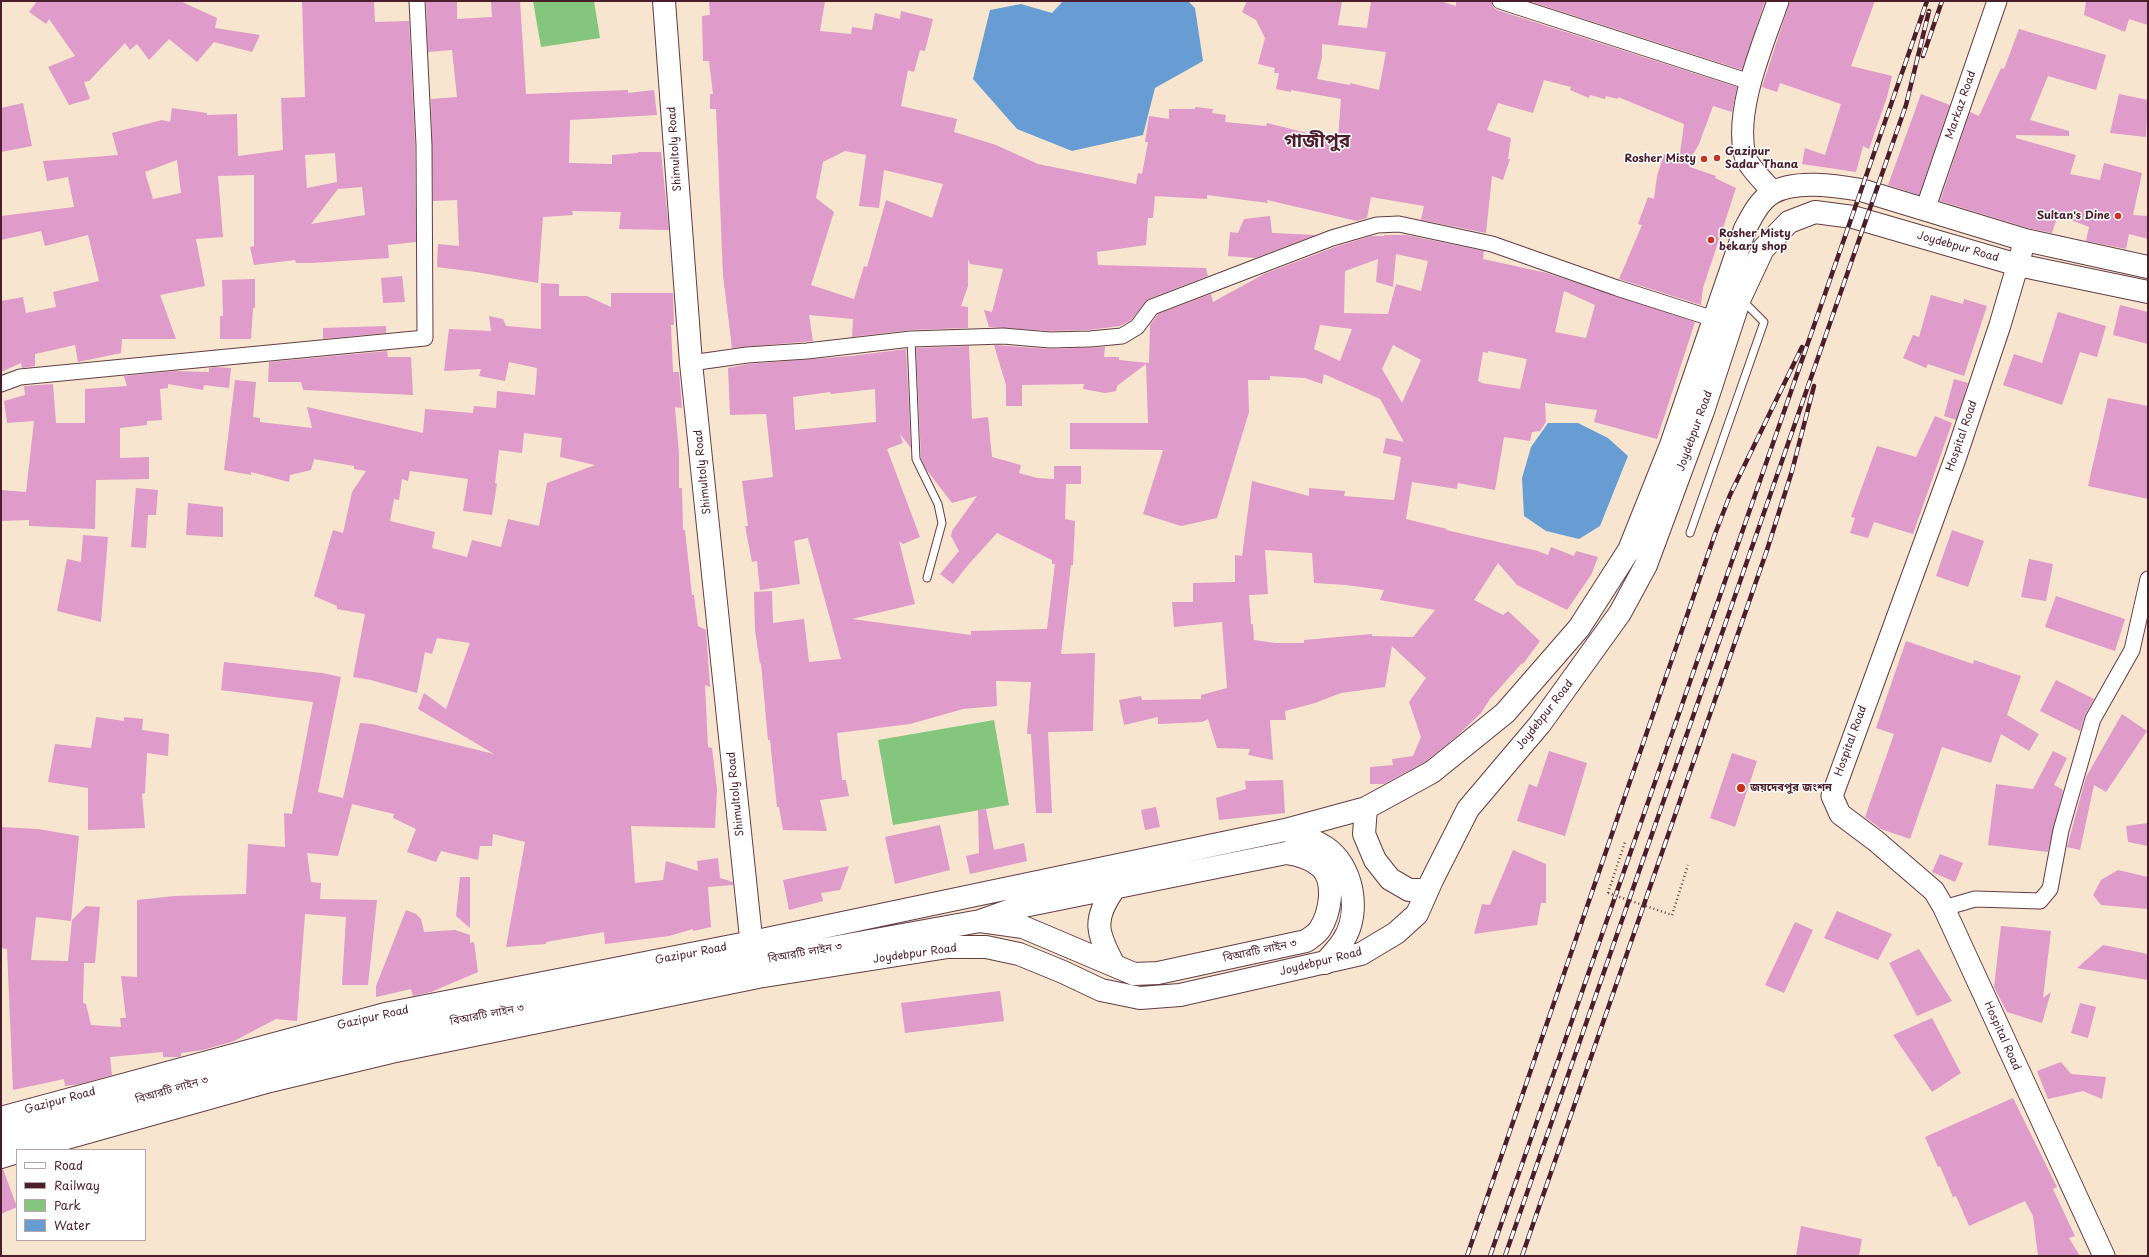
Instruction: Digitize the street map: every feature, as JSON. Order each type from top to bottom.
[{"type":"main road","name":"Shimultoly Road","points":[[664,1],[691,363],[754,961]]},
{"type":"main road","points":[[1773,192],[1745,157],[1743,129],[1750,82],[1778,1]]},
{"type":"main road","name":"Joydebpur Road","points":[[754,961],[1285,830],[1366,808],[1432,772],[1505,713],[1579,628],[1629,550],[1671,445],[1745,229],[1755,209],[1773,192],[1795,186],[1833,185],[1861,190],[2026,240],[2148,267]]},
{"type":"main road","name":"Joydebpur Road","points":[[754,961],[948,947],[986,947],[1019,954],[1063,972],[1101,990],[1140,998],[1180,995],[1244,979],[1325,963],[1361,954],[1396,933],[1417,914],[1427,890],[1468,809],[1540,724],[1620,614],[1646,565],[1703,411],[1740,298],[1763,249],[1789,222],[1816,212],[1865,220],[2018,265],[2148,292]]},
{"type":"main road","name":"Hospital Road","points":[[2026,240],[1955,459],[1832,796],[1840,814],[1876,841],[1934,891],[1944,908],[2051,1145],[2104,1256]]},
{"type":"main road","points":[[1366,808],[1364,834],[1375,860],[1390,879],[1409,890],[1427,890]]},
{"type":"main road","points":[[1285,830],[1326,847],[1339,860],[1349,880],[1353,900],[1351,923],[1344,939],[1325,963]]},
{"type":"main road","name":"বিআরটি লাইন ৩","points":[[1,1140],[262,1065],[390,1034],[754,961],[980,920],[1019,907],[1286,853],[1304,856],[1321,868],[1330,887],[1329,909],[1319,930],[1306,941],[1158,974],[1134,974],[1023,927],[980,920]]},
{"type":"main road","points":[[1114,889],[1103,905],[1098,922],[1106,950],[1114,965]]},
{"type":"main road","points":[[28,1149],[270,1081],[754,961]]},
{"type":"main road","name":"Gazipur Road","points":[[1,1118],[385,1014],[754,961]]},
{"type":"main road","points":[[1,1157],[16,1152]]},
{"type":"street","points":[[1,384],[20,377],[425,338],[424,145],[416,1]]},
{"type":"street","points":[[1500,1],[1750,82]]},
{"type":"street","name":"Markaz Road","points":[[1925,210],[1997,1]]},
{"type":"street","points":[[691,363],[747,355],[807,351],[911,339],[1003,336],[1058,340],[1122,336],[1137,327],[1152,307],[1332,238],[1376,225],[1398,224],[1492,244],[1617,288],[1714,319]]},
{"type":"street","points":[[1944,908],[1975,899],[2040,900],[2050,889],[2061,830],[2093,719],[2132,650],[2148,579]]},
{"type":"lane","points":[[1690,533],[1764,322],[1740,298]]},
{"type":"lane","points":[[911,339],[916,459],[938,504],[942,523],[927,578]]},
{"type":"path","points":[[1625,842],[1608,893],[1672,916],[1688,866]]},
{"type":"green space","points":[[533,1],[594,1],[600,38],[541,47]]},
{"type":"green space","points":[[994,720],[1009,805],[893,825],[878,740]]},
{"type":"water","points":[[1063,1],[1188,1],[1195,8],[1203,61],[1155,88],[1143,135],[1072,151],[1017,129],[973,79],[990,10],[1021,4],[1052,13]]},
{"type":"water","points":[[1548,423],[1578,423],[1608,438],[1628,456],[1600,526],[1579,539],[1546,531],[1524,516],[1522,478],[1531,447]]},
{"type":"building","points":[[37,1],[180,1],[217,18],[215,28],[260,35],[252,52],[214,42],[197,62],[169,39],[149,60],[137,44],[130,50],[125,43],[89,81],[84,82],[90,99],[69,105],[48,67],[75,56],[49,19],[46,24],[29,12]]},
{"type":"building","points":[[302,1],[374,1],[375,22],[409,21],[415,145],[416,242],[388,245],[389,258],[312,263],[296,263],[295,260],[254,265],[250,247],[254,246],[254,175],[218,176],[223,237],[196,239],[205,286],[160,295],[176,339],[122,339],[121,353],[78,362],[75,345],[35,354],[35,366],[22,368],[21,363],[1,372],[1,301],[23,297],[26,313],[56,307],[53,292],[99,281],[88,235],[45,246],[41,231],[1,240],[1,216],[74,207],[68,177],[47,181],[43,161],[118,155],[112,133],[162,120],[170,122],[172,108],[207,113],[207,115],[237,114],[238,156],[283,150],[281,98],[305,97]],"holes":[[[335,153],[337,182],[307,188],[305,155]],[[177,160],[181,193],[153,199],[145,172]],[[362,187],[365,215],[311,224],[338,189]]]},
{"type":"building","points":[[426,1],[457,1],[457,19],[492,17],[491,1],[520,1],[526,94],[628,90],[628,93],[654,90],[657,115],[570,120],[569,163],[612,164],[612,155],[638,152],[661,152],[669,230],[619,229],[621,212],[572,211],[573,215],[543,217],[538,283],[437,267],[438,244],[459,246],[457,200],[433,201],[431,99],[457,97],[452,50],[428,52]]},
{"type":"building","points":[[709,1],[825,1],[820,31],[851,34],[852,27],[872,30],[875,13],[900,19],[901,11],[933,19],[925,51],[920,50],[914,72],[908,70],[901,106],[957,119],[954,132],[996,145],[1038,164],[1136,184],[1138,173],[1142,174],[1148,142],[1145,142],[1149,116],[1169,119],[1169,109],[1195,109],[1195,107],[1213,109],[1212,113],[1226,115],[1225,122],[1266,126],[1267,123],[1331,139],[1332,136],[1338,138],[1341,99],[1291,90],[1291,92],[1276,89],[1279,73],[1274,73],[1275,68],[1258,64],[1265,38],[1256,20],[1242,12],[1247,1],[1342,1],[1338,25],[1367,28],[1371,1],[1440,1],[1456,6],[1456,1],[1491,1],[1493,7],[1497,10],[1737,87],[1732,112],[1713,106],[1699,144],[1688,163],[1690,167],[1716,176],[1715,178],[1736,188],[1703,288],[1701,305],[1619,279],[1642,225],[1638,224],[1648,197],[1654,199],[1657,176],[1664,154],[1679,160],[1684,124],[1618,97],[1618,99],[1606,96],[1605,99],[1590,95],[1589,98],[1570,90],[1571,87],[1544,80],[1533,113],[1498,103],[1487,130],[1511,138],[1508,159],[1510,159],[1503,180],[1492,176],[1486,233],[1421,220],[1424,206],[1371,197],[1367,218],[1357,221],[1267,200],[1268,203],[1207,195],[1207,199],[1155,196],[1153,218],[1148,218],[1146,245],[1097,252],[1098,265],[1206,268],[1208,276],[1148,299],[1131,320],[1120,326],[1089,330],[1050,331],[989,327],[984,310],[992,312],[1003,269],[970,264],[968,259],[968,286],[961,306],[968,307],[968,328],[910,330],[852,337],[853,319],[809,315],[813,341],[732,348],[723,275],[716,109],[710,109],[710,94],[713,94],[709,61],[703,61],[702,16],[710,15]],"holes":[[[1322,44],[1386,52],[1379,90],[1350,83],[1350,85],[1317,79],[1322,57]],[[845,151],[866,155],[859,206],[879,208],[884,170],[943,184],[932,218],[886,200],[867,267],[864,266],[854,299],[811,285],[834,212],[816,198],[823,162]]]},
{"type":"building","points":[[1529,1],[1765,1],[1742,70]]},
{"type":"building","points":[[1790,1],[1875,1],[1851,66],[1892,76],[1887,97],[1869,149],[1863,146],[1856,172],[1802,164],[1805,148],[1825,155],[1841,104],[1780,83],[1777,92],[1762,87]]},
{"type":"building","points":[[2086,1],[2148,1],[2148,25],[2129,19],[2125,32],[2084,15]]},
{"type":"building","points":[[2019,29],[2106,55],[2096,90],[2048,76],[2030,120],[2069,131],[2069,136],[2016,135],[2016,138],[2076,155],[2070,174],[2100,180],[2104,163],[2142,173],[2133,215],[2148,216],[2148,239],[2129,234],[2126,249],[2086,241],[2089,227],[2058,215],[2052,233],[2028,228],[1940,201],[1970,112],[1979,116],[2001,68],[2004,69]]},
{"type":"building","points":[[1921,94],[1950,105],[1919,195],[1888,185]]},
{"type":"building","points":[[2119,94],[2148,100],[2146,137],[2110,133]]},
{"type":"building","points":[[23,103],[32,146],[1,152],[1,108]]},
{"type":"building","points":[[1270,216],[1272,233],[1316,235],[1255,258],[1228,256],[1230,232],[1238,233],[1244,219]]},
{"type":"building","points":[[1407,235],[1484,251],[1483,259],[1547,273],[1695,322],[1657,439],[1594,422],[1597,410],[1545,403],[1546,422],[1540,431],[1532,432],[1530,441],[1504,437],[1495,490],[1458,483],[1457,489],[1412,482],[1406,519],[1447,529],[1446,530],[1538,551],[1548,555],[1551,547],[1574,556],[1576,551],[1598,557],[1591,575],[1567,610],[1517,585],[1498,563],[1474,600],[1503,615],[1508,611],[1540,641],[1523,664],[1522,663],[1490,699],[1481,713],[1457,736],[1425,762],[1384,784],[1370,784],[1370,767],[1393,765],[1392,759],[1413,756],[1421,737],[1409,702],[1426,678],[1392,646],[1385,687],[1341,693],[1315,703],[1285,711],[1286,720],[1270,720],[1273,760],[1248,755],[1250,749],[1217,748],[1208,719],[1202,722],[1158,724],[1158,717],[1124,725],[1119,700],[1141,696],[1142,700],[1201,699],[1201,695],[1227,688],[1222,622],[1174,627],[1172,602],[1193,602],[1193,583],[1235,582],[1235,555],[1242,556],[1252,481],[1309,496],[1309,488],[1345,491],[1344,496],[1394,500],[1401,457],[1383,453],[1386,438],[1404,442],[1380,399],[1324,374],[1322,384],[1305,378],[1270,376],[1270,380],[1248,380],[1249,412],[1217,518],[1181,526],[1143,514],[1163,450],[1070,449],[1070,423],[1148,423],[1146,364],[1117,386],[1116,391],[1105,393],[1083,389],[1084,384],[1022,385],[1022,406],[1006,406],[1006,385],[994,345],[1050,349],[1105,347],[1104,357],[1119,357],[1119,360],[1149,363],[1150,325],[1158,314],[1211,294],[1213,302],[1264,274],[1335,247],[1371,236]],"holes":[[[1396,254],[1428,261],[1421,291],[1396,284],[1388,314],[1344,313],[1345,271],[1378,259],[1376,282],[1393,287]],[[1564,291],[1595,305],[1586,338],[1555,332]],[[1320,325],[1352,329],[1340,361],[1314,349]],[[1393,345],[1421,360],[1402,403],[1382,369]],[[1488,351],[1527,359],[1520,389],[1481,383],[1478,381],[1483,352],[1488,353]],[[1265,550],[1312,553],[1314,583],[1384,590],[1380,600],[1435,610],[1413,637],[1372,636],[1372,634],[1304,640],[1304,643],[1275,643],[1254,640],[1253,624],[1251,624],[1249,595],[1268,594]]]},
{"type":"building","points":[[402,276],[405,302],[383,303],[381,278]]},
{"type":"building","points":[[255,279],[255,308],[253,308],[251,339],[220,339],[220,316],[223,316],[222,280]]},
{"type":"building","points":[[541,283],[559,284],[559,296],[587,296],[611,307],[611,293],[673,293],[674,325],[671,325],[673,372],[679,372],[682,408],[675,407],[679,454],[679,488],[682,488],[683,530],[685,530],[692,595],[694,595],[698,626],[706,630],[710,687],[705,685],[708,747],[712,748],[717,790],[715,828],[631,826],[635,883],[663,880],[666,861],[698,871],[697,861],[718,858],[720,878],[733,882],[733,885],[708,887],[711,927],[693,931],[693,929],[669,936],[605,944],[604,932],[546,942],[546,944],[506,947],[525,842],[493,834],[492,846],[480,846],[478,860],[441,851],[436,862],[407,852],[416,829],[393,818],[394,814],[352,804],[338,856],[307,853],[311,882],[321,883],[320,899],[377,900],[368,985],[342,985],[346,917],[305,914],[297,1021],[276,1019],[234,1041],[203,1050],[181,1053],[181,1056],[179,1057],[163,1057],[163,1052],[110,1057],[112,1075],[80,1084],[65,1086],[64,1079],[13,1090],[7,949],[1,948],[1,827],[38,829],[79,836],[71,921],[36,917],[31,960],[68,961],[72,920],[86,906],[100,907],[95,963],[84,963],[83,1003],[86,1004],[91,1025],[121,1027],[120,1018],[126,1018],[121,976],[137,977],[137,900],[174,896],[246,894],[248,844],[285,847],[284,813],[292,814],[313,702],[221,690],[224,662],[322,673],[341,677],[318,792],[343,798],[360,723],[372,724],[494,754],[418,709],[424,693],[446,709],[470,643],[437,638],[432,654],[425,652],[417,693],[371,680],[353,677],[365,614],[337,609],[337,606],[314,596],[333,530],[343,533],[352,492],[366,471],[354,469],[354,466],[314,459],[311,470],[290,475],[289,482],[251,472],[251,475],[224,470],[235,380],[256,382],[253,417],[260,418],[260,422],[312,428],[307,407],[423,433],[425,409],[473,413],[474,406],[496,408],[497,391],[535,395],[537,368],[509,362],[505,381],[479,376],[481,369],[444,371],[449,329],[491,331],[489,316],[503,319],[506,326],[541,329]],"holes":[[[524,433],[562,438],[560,457],[595,465],[547,483],[539,526],[508,519],[501,547],[472,540],[467,557],[432,548],[435,532],[390,521],[394,499],[399,500],[402,479],[408,481],[410,471],[468,479],[463,511],[492,515],[497,484],[495,483],[499,450],[522,453]]]},
{"type":"building","points":[[1931,295],[1963,304],[1964,299],[1987,306],[1964,376],[1928,364],[1926,368],[1903,358],[1913,335],[1919,337]]},
{"type":"building","points":[[2120,305],[2148,312],[2148,344],[2113,335]]},
{"type":"building","points":[[2058,312],[2106,326],[2097,357],[2080,352],[2062,405],[2003,385],[2014,354],[2042,363]]},
{"type":"building","points":[[386,326],[386,333],[323,339],[323,328]]},
{"type":"building","points":[[969,346],[972,419],[988,417],[992,457],[1021,465],[1019,473],[1037,478],[1054,479],[1054,466],[1081,466],[1081,484],[1066,484],[1065,519],[1075,521],[1073,565],[1071,565],[1061,654],[1095,653],[1093,731],[1048,732],[1052,813],[1036,813],[1031,734],[1027,734],[1031,682],[996,681],[997,706],[963,709],[910,724],[837,733],[842,780],[846,780],[849,796],[820,800],[827,831],[783,830],[779,807],[777,807],[770,740],[768,740],[761,663],[760,664],[755,630],[754,592],[772,591],[773,623],[804,619],[809,662],[841,659],[808,538],[794,541],[800,584],[760,590],[757,561],[752,562],[745,526],[748,526],[742,481],[773,477],[766,414],[730,415],[728,368],[748,364],[851,356],[906,349],[911,448],[900,434],[903,443],[887,449],[920,537],[903,544],[899,541],[915,604],[852,619],[971,635],[971,631],[1047,629],[1055,564],[1052,564],[1052,560],[997,533],[953,584],[940,574],[959,551],[951,536],[952,531],[977,496],[952,503],[926,469],[921,458],[916,348]],"holes":[[[875,389],[876,422],[795,430],[793,397],[830,392],[831,394]]]},
{"type":"building","points":[[387,351],[388,357],[411,357],[413,395],[303,390],[301,382],[268,382],[269,362]]},
{"type":"building","points":[[209,368],[231,368],[229,388],[204,385],[203,390],[168,384],[168,388],[160,389],[162,420],[147,421],[147,425],[120,428],[120,458],[149,457],[149,479],[96,480],[95,529],[29,526],[29,520],[1,521],[1,490],[26,492],[34,421],[7,423],[4,401],[25,395],[24,386],[53,384],[56,423],[85,423],[85,389],[127,386],[124,376],[175,371],[209,372]]},
{"type":"building","points":[[1954,379],[1968,383],[1956,420],[1944,416]]},
{"type":"building","points":[[2108,398],[2148,406],[2148,499],[2088,486]]},
{"type":"building","points":[[1935,416],[1952,423],[1913,534],[1874,522],[1868,538],[1850,533],[1855,518],[1851,517],[1877,446],[1916,457]]},
{"type":"building","points":[[136,488],[158,490],[156,515],[148,515],[146,548],[131,547]]},
{"type":"building","points":[[188,503],[223,507],[223,537],[186,535]]},
{"type":"building","points":[[1952,530],[1984,541],[1968,587],[1936,576]]},
{"type":"building","points":[[83,535],[108,537],[101,622],[57,611],[67,559],[81,562]]},
{"type":"building","points":[[2029,559],[2053,564],[2046,601],[2021,597]]},
{"type":"building","points":[[2056,596],[2125,619],[2115,651],[2045,627]]},
{"type":"building","points":[[1906,641],[1973,664],[1974,660],[2021,676],[2007,715],[2039,734],[2029,751],[2001,734],[1991,763],[1942,747],[1910,839],[1881,829],[1865,817],[1894,734],[1876,728]]},
{"type":"building","points":[[2056,680],[2094,699],[2085,715],[2080,731],[2040,711]]},
{"type":"building","points":[[2122,714],[2147,731],[2106,792],[2094,785],[2080,850],[2067,847],[2086,777]]},
{"type":"building","points":[[96,717],[124,721],[124,717],[143,719],[142,730],[169,734],[168,756],[147,753],[145,793],[142,794],[145,828],[88,830],[88,788],[48,782],[55,744],[91,748]]},
{"type":"building","points":[[1549,751],[1587,763],[1565,836],[1517,821],[1529,784],[1537,787]]},
{"type":"building","points":[[2053,751],[2067,758],[2054,785],[2063,790],[2048,852],[1988,845],[1996,784],[2033,789]]},
{"type":"building","points":[[1732,753],[1757,761],[1735,827],[1710,818]]},
{"type":"building","points":[[1283,780],[1285,813],[1219,820],[1216,798],[1246,789],[1245,781]]},
{"type":"building","points":[[1156,807],[1160,827],[1145,830],[1141,810]]},
{"type":"building","points":[[986,809],[994,850],[1024,843],[1027,861],[970,874],[966,856],[979,853],[978,810]]},
{"type":"building","points":[[2148,823],[2148,846],[2128,842],[2126,826]]},
{"type":"building","points":[[940,825],[950,870],[895,884],[885,837]]},
{"type":"building","points":[[1513,850],[1546,864],[1546,903],[1541,903],[1537,925],[1474,934],[1482,904],[1490,905]]},
{"type":"building","points":[[1940,854],[1963,863],[1955,882],[1932,872]]},
{"type":"building","points":[[849,866],[840,890],[821,893],[823,901],[789,910],[783,880]]},
{"type":"building","points":[[2118,870],[2148,877],[2148,909],[2101,905],[2093,895],[2101,880]]},
{"type":"building","points":[[460,877],[470,877],[470,928],[456,916]]},
{"type":"building","points":[[406,910],[416,914],[421,919],[424,932],[455,930],[470,935],[470,943],[474,942],[478,972],[431,992],[413,996],[411,989],[376,997],[376,986]]},
{"type":"building","points":[[1837,911],[1892,934],[1878,960],[1824,938]]},
{"type":"building","points":[[1795,922],[1813,930],[1784,993],[1765,985]]},
{"type":"building","points":[[2001,926],[2051,931],[2043,998],[2051,992],[2042,1023],[2007,1012],[1994,987]]},
{"type":"building","points":[[2103,945],[2148,954],[2148,980],[2077,968]]},
{"type":"building","points":[[1919,949],[1952,1001],[1917,1016],[1889,963]]},
{"type":"building","points":[[1000,991],[1004,1021],[905,1033],[901,1003]]},
{"type":"building","points":[[2080,1003],[2096,1007],[2088,1038],[2071,1033]]},
{"type":"building","points":[[1932,1018],[1961,1073],[1932,1092],[1893,1035]]},
{"type":"building","points":[[2061,1062],[2071,1074],[2106,1077],[2102,1099],[2083,1091],[2048,1099],[2037,1071]]},
{"type":"building","points":[[2013,1098],[2057,1187],[2053,1189],[2075,1236],[2069,1238],[2080,1256],[2038,1256],[2033,1216],[2025,1201],[1969,1226],[1956,1196],[1953,1197],[1940,1166],[1938,1167],[1925,1137]]},
{"type":"building","points":[[1,1169],[3,1169],[16,1207],[1,1214]]},
{"type":"building","points":[[1801,1226],[1862,1239],[1859,1256],[1796,1256]]},
{"type":"railway","points":[[1490,1256],[1927,1]]},
{"type":"railway","points":[[1923,56],[1942,1]]},
{"type":"railway","points":[[1505,1256],[1906,105],[1929,11]]},
{"type":"railway","points":[[1467,1256],[1715,534],[1730,495],[1802,347]]},
{"type":"railway","points":[[1522,1256],[1767,550],[1792,471],[1814,386]]},
{"type":"place","name":"Gazipur Sadar Thana","points":[[1717,158]]},
{"type":"place","name":"Rosher Misty","points":[[1704,159]]},
{"type":"place","name":"Sultan's Dine","points":[[2118,216]]},
{"type":"place","name":"Rosher Misty bekary shop","points":[[1711,240]]},
{"type":"place","name":"জয়দেবপুর জংশন","points":[[1741,788]]},
{"type":"district","name":"গাজীপুর","points":[[1317,142]]}]
